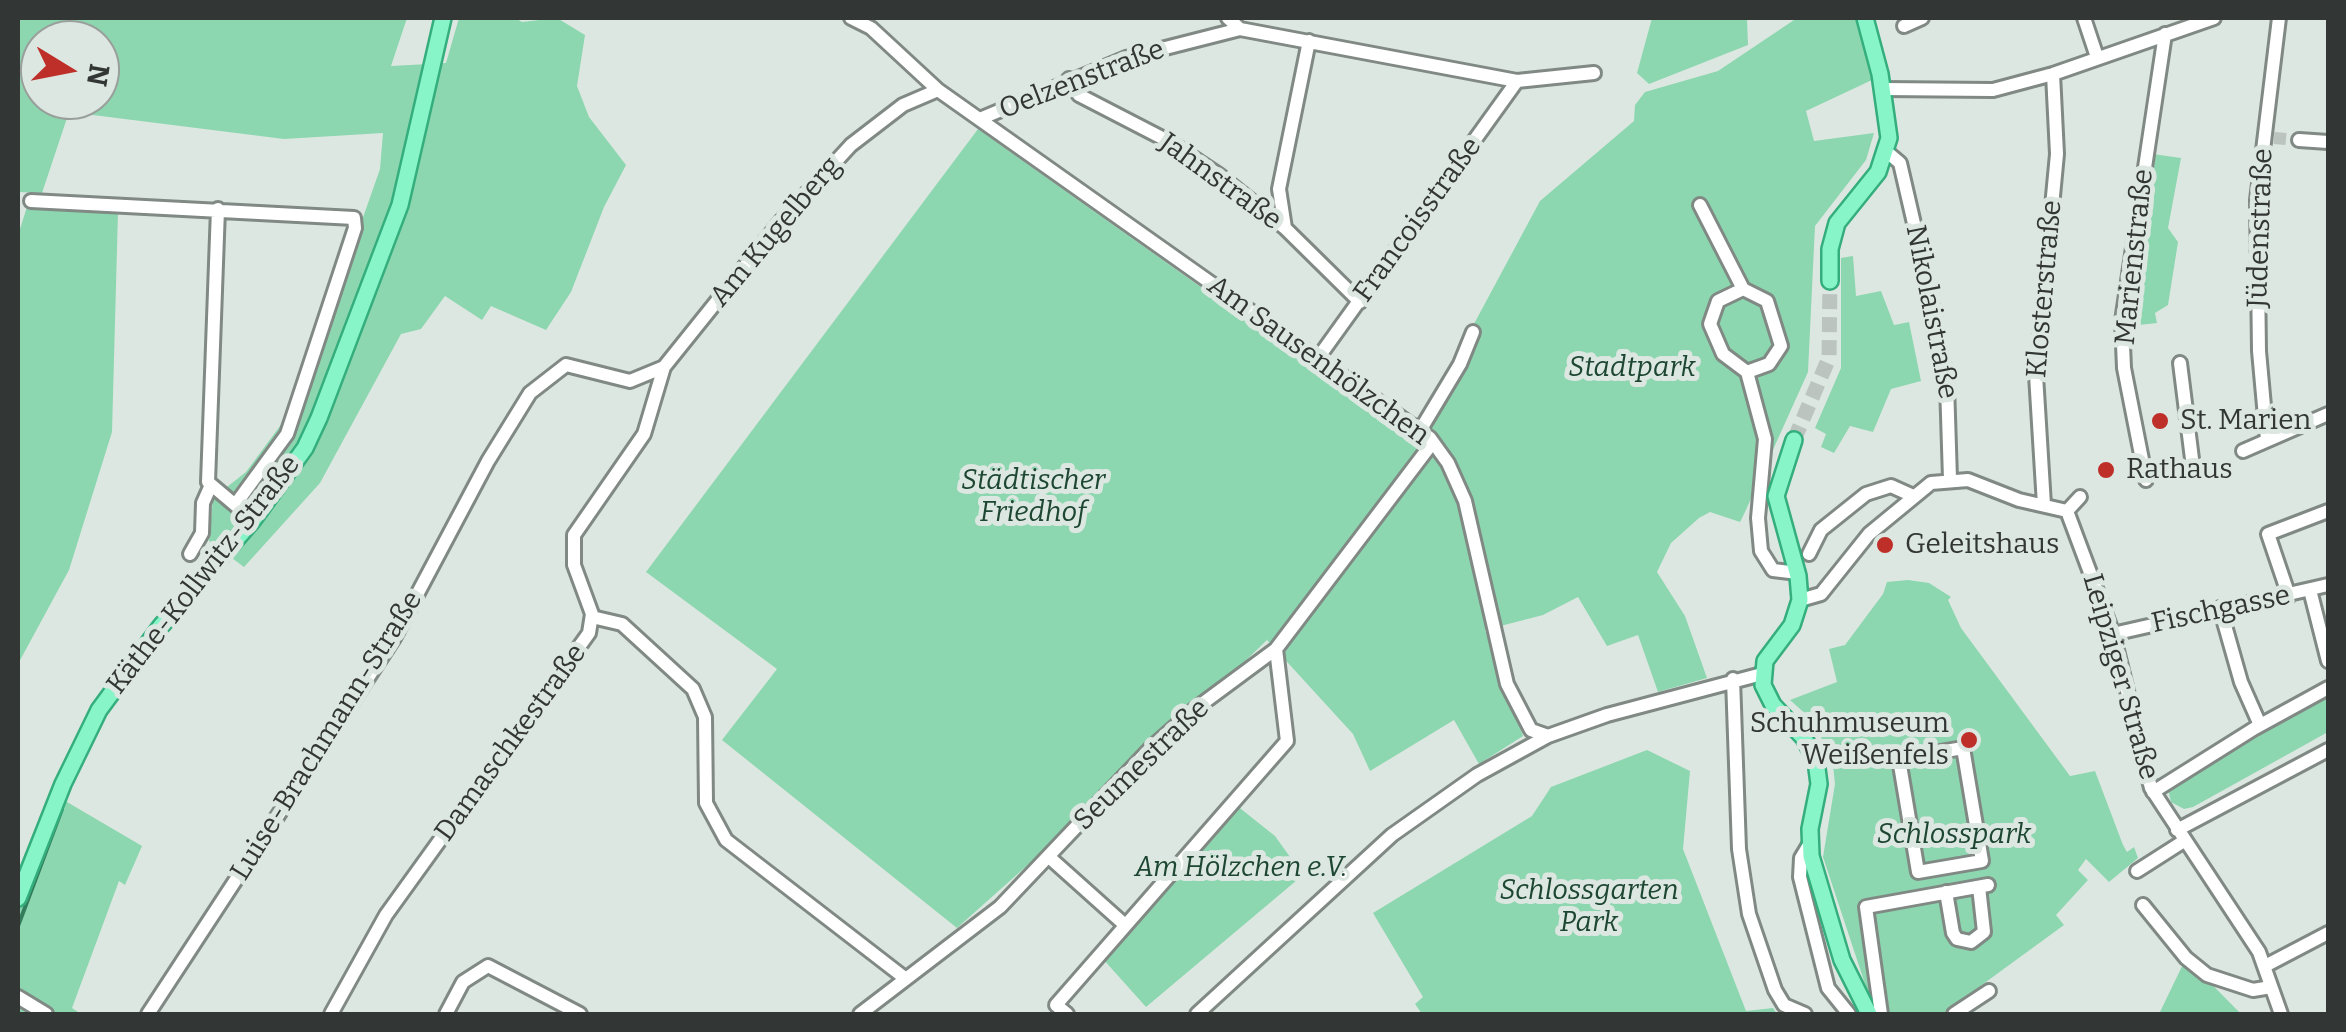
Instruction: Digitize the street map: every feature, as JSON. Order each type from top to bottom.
[{"type":"main road","name":"Käthe-Kollwitz-Straße","points":[[18,898],[63,784],[108,697],[160,626],[253,520],[305,448],[388,241],[410,170],[444,18]]},
{"type":"main road","points":[[1830,281],[1830,249],[1837,223],[1878,172],[1887,152],[1890,125],[1865,18]]},
{"type":"main road","points":[[1794,440],[1776,496],[1798,573],[1800,600],[1792,625],[1768,655],[1762,674],[1769,699],[1804,738],[1816,762],[1819,784],[1810,843],[1842,960],[1869,1014]]},
{"type":"street","points":[[1228,18],[1240,29],[1517,81],[1594,73]]},
{"type":"street","points":[[1904,26],[1922,18]]},
{"type":"street","points":[[2084,18],[2097,57]]},
{"type":"street","points":[[1883,89],[1993,90],[2053,74],[2214,18]]},
{"type":"street","name":"Jüdenstraße","points":[[2266,439],[2257,264],[2278,18]]},
{"type":"street","name":"Am Sausenhölzchen","points":[[861,20],[938,90],[1420,429],[1433,442],[1464,502],[1507,684],[1531,730],[1548,736]]},
{"type":"street","name":"Oelzenstraße","points":[[982,118],[1126,58],[1240,29]]},
{"type":"street","name":"Marienstraße","points":[[2146,480],[2124,368],[2122,321],[2165,34]]},
{"type":"street","points":[[1285,228],[1279,189],[1309,41]]},
{"type":"street","name":"Klosterstraße","points":[[2044,505],[2036,375],[2057,154],[2053,74]]},
{"type":"street","name":"Jahnstraße","points":[[1070,79],[1080,95],[1168,141],[1285,228],[1360,302]]},
{"type":"street","name":"Francoisstraße","points":[[1318,358],[1517,81]]},
{"type":"street","name":"Am Kugelberg","points":[[650,408],[664,367],[782,220],[850,145],[904,105],[938,90]]},
{"type":"street","points":[[2299,140],[2328,142]]},
{"type":"street","name":"Nikolaistraße","points":[[1887,152],[1900,164],[1928,284],[1951,422],[1950,479]]},
{"type":"street","points":[[31,202],[349,217],[355,228],[287,434],[235,506]]},
{"type":"street","points":[[1700,205],[1743,289],[1767,301],[1781,346],[1769,364],[1747,372]]},
{"type":"street","points":[[190,554],[200,540],[203,503],[210,484],[218,208]]},
{"type":"street","points":[[1743,289],[1723,296],[1710,324],[1723,354],[1747,372],[1764,440],[1758,518],[1763,560],[1781,574],[1798,573]]},
{"type":"street","points":[[1420,429],[1460,364],[1473,332]]},
{"type":"street","points":[[2180,363],[2193,466]]},
{"type":"street","name":"Luise-Brachmann-Straße","points":[[148,1014],[394,638],[488,461],[530,393],[566,365],[630,381]]},
{"type":"street","points":[[650,408],[641,390],[630,381],[664,367]]},
{"type":"street","name":"Damaschkestraße","points":[[332,1014],[374,932],[589,633],[592,618],[574,565],[574,534],[644,434],[650,408]]},
{"type":"street","points":[[2242,452],[2328,414]]},
{"type":"street","name":"Seumestraße","points":[[860,1014],[1000,907],[1151,748],[1195,708],[1276,649],[1433,442]]},
{"type":"street","points":[[1800,600],[1821,594],[1869,534],[1930,483],[1968,480],[2067,510],[2080,497]]},
{"type":"street","points":[[210,484],[253,520]]},
{"type":"street","points":[[1808,554],[1822,530],[1866,494],[1892,486],[1912,495]]},
{"type":"street","name":"Leipziger Straße","points":[[2067,510],[2098,577],[2100,600],[2113,634],[2153,792],[2266,966],[2281,1014]]},
{"type":"street","points":[[2289,596],[2268,534],[2328,512]]},
{"type":"street","name":"Fischgasse","points":[[2113,634],[2328,585]]},
{"type":"street","points":[[2310,590],[2328,661]]},
{"type":"street","points":[[2220,608],[2241,682],[2260,724]]},
{"type":"street","points":[[592,618],[622,624],[693,689],[706,717],[706,803],[726,840],[906,979]]},
{"type":"street","points":[[1067,1014],[1056,1005],[1287,740],[1276,649]]},
{"type":"street","points":[[1198,1014],[1392,835],[1477,775],[1548,736],[1762,674]]},
{"type":"street","points":[[1734,680],[1739,850],[1749,914],[1775,990],[1784,1005],[1804,1014]]},
{"type":"street","points":[[2153,792],[2260,724],[2328,688]]},
{"type":"street","points":[[1963,748],[1982,861],[1918,872],[1899,759],[1963,748]]},
{"type":"street","points":[[2137,871],[2180,835],[2328,750]]},
{"type":"street","points":[[1810,843],[1801,858],[1800,877],[1828,988],[1849,1014]]},
{"type":"street","points":[[1049,857],[1126,925]]},
{"type":"street","points":[[1881,1014],[1866,907],[1946,892],[1983,886],[1984,932],[1970,942],[1956,939],[1953,933],[1946,892]]},
{"type":"street","points":[[2143,905],[2186,958],[2207,975],[2239,988],[2271,988]]},
{"type":"street","points":[[2266,966],[2328,933]]},
{"type":"street","points":[[446,1014],[462,982],[488,966],[580,1014]]},
{"type":"street","points":[[1954,1014],[1989,990]]},
{"type":"street","points":[[18,997],[46,1014]]},
{"type":"green space","points":[[18,18],[407,18],[391,66],[446,63],[459,18],[515,18],[522,22],[557,18],[585,35],[577,86],[589,117],[626,165],[604,207],[571,292],[546,330],[491,306],[482,320],[445,296],[421,329],[401,334],[320,483],[244,567],[209,541],[213,498],[246,472],[280,426],[306,380],[380,169],[383,133],[284,139],[120,118],[120,20],[20,20],[20,120],[66,120],[42,193],[18,192]]},
{"type":"green space","points":[[1652,18],[1747,18],[1748,45],[1649,84],[1637,73]]},
{"type":"green space","name":"Städtischer Friedhof","points":[[1797,18],[1856,18],[1872,80],[1806,111],[1814,141],[1874,133],[1866,160],[1815,226],[1808,372],[1745,512],[1740,522],[1710,512],[1699,518],[1671,543],[1657,572],[1685,616],[1707,678],[1658,692],[1638,635],[1607,646],[1578,597],[1543,615],[1485,630],[1523,736],[1479,764],[1454,720],[1370,771],[1353,734],[1267,640],[1113,789],[957,928],[722,740],[777,669],[646,572],[978,129],[1408,434],[1439,389],[1540,201],[1634,121],[1635,105],[1645,92],[1718,71]]},
{"type":"green space","points":[[2153,154],[2181,158],[2168,228],[2178,242],[2168,305],[2155,313],[2157,323],[2130,326]]},
{"type":"green space","points":[[27,207],[118,212],[112,432],[69,570],[18,664],[18,235]]},
{"type":"green space","points":[[1853,256],[1856,296],[1881,291],[1894,325],[1909,322],[1921,381],[1891,389],[1873,432],[1850,426],[1834,453],[1821,447],[1826,434],[1815,428],[1841,368],[1841,258]]},
{"type":"green space","name":"Schlosspark","points":[[1887,582],[1929,583],[1951,597],[1948,600],[1961,628],[2070,776],[2095,771],[2123,845],[2127,852],[2134,847],[2138,858],[2109,882],[2086,859],[2078,870],[2088,880],[2056,915],[2064,925],[1942,1014],[1885,1014],[1868,993],[1823,857],[1835,784],[1832,756],[1809,717],[1790,700],[1837,682],[1829,649],[1845,645],[1883,594]]},
{"type":"green space","points":[[2328,694],[2328,732],[2193,807],[2184,809],[2171,802],[2168,789],[2227,748]]},
{"type":"green space","name":"Schlossgarten Park","points":[[1647,750],[1690,771],[1683,849],[1746,1011],[1773,1008],[1777,1014],[1422,1014],[1415,1004],[1423,997],[1373,913],[1532,816],[1551,787]]},
{"type":"green space","points":[[50,792],[142,846],[125,885],[119,881],[72,1008],[81,1014],[18,1014],[18,870]]},
{"type":"green space","name":"Am Hölzchen e.V.","points":[[1236,805],[1275,836],[1303,875],[1146,1007],[1103,959]]},
{"type":"green space","points":[[2186,958],[2241,1014],[2159,1014]]},
{"type":"waterway","points":[[18,926],[62,809]]},
{"type":"tunnel","points":[[2274,138],[2299,140]]},
{"type":"tunnel","points":[[1794,440],[1829,358],[1830,281]]},
{"type":"place","name":"St. Marien","points":[[2160,421]]},
{"type":"place","name":"Rathaus","points":[[2106,470]]},
{"type":"place","name":"Geleitshaus","points":[[1885,545]]},
{"type":"place","name":"Schuhmuseum Weißenfels","points":[[1969,740]]},
{"type":"park label","name":"Stadtpark","points":[[1632,368]]}]
